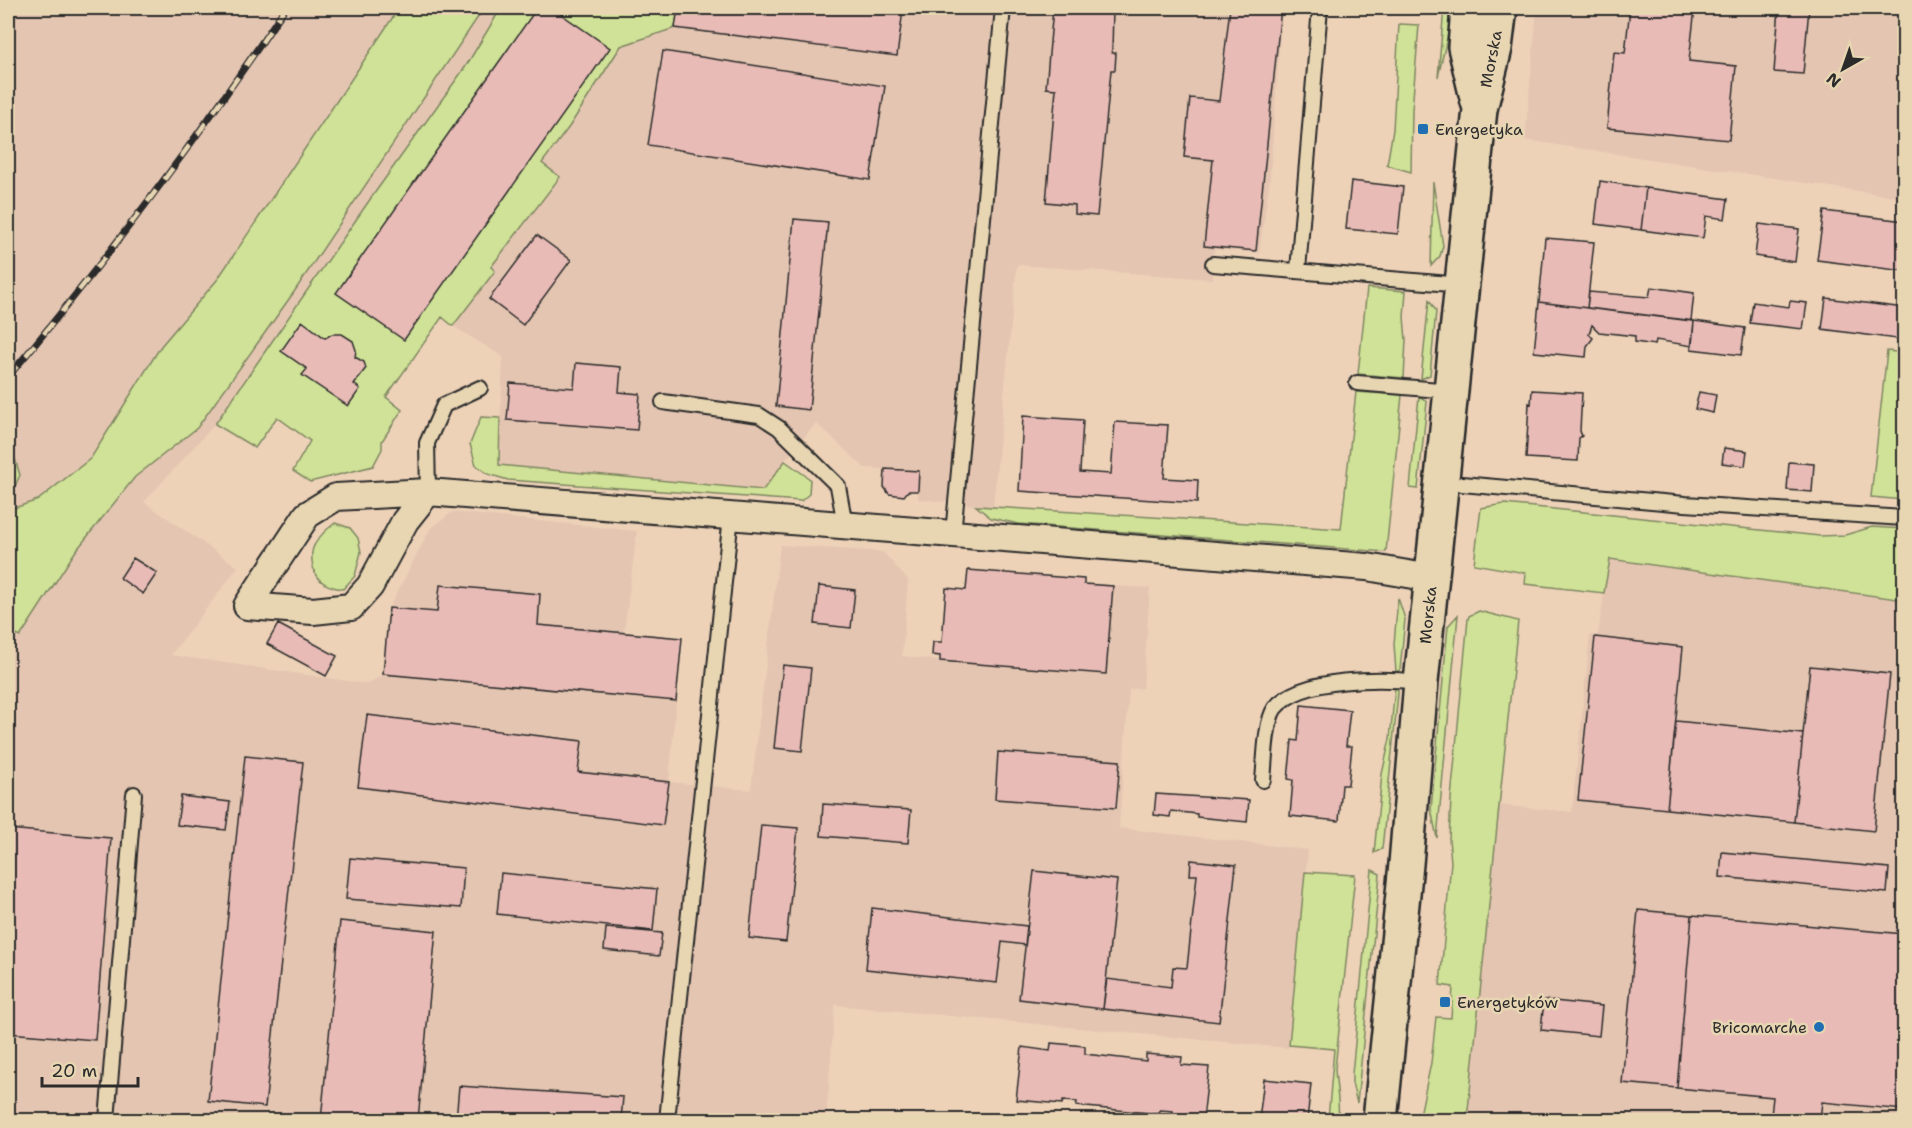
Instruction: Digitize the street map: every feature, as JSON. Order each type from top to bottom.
[{"type":"street","name":"Morska","points":[[1468,8],[1465,47],[1480,110]]},
{"type":"street","name":"Morska","points":[[1380,1120],[1406,864],[1431,578],[1480,110],[1495,48],[1500,8]]},
{"type":"street","points":[[428,492],[405,521],[370,586],[351,607],[313,611],[247,606],[307,515],[336,497],[428,492],[1367,567],[1431,578]]},
{"type":"lane","points":[[953,534],[1003,8]]},
{"type":"lane","points":[[1298,270],[1320,8]]},
{"type":"lane","points":[[1213,264],[1462,285]]},
{"type":"lane","points":[[1357,383],[1451,391]]},
{"type":"lane","points":[[428,492],[427,442],[444,405],[480,387]]},
{"type":"lane","points":[[663,402],[759,415],[766,419],[779,428],[838,486],[845,525]]},
{"type":"lane","points":[[1462,484],[1685,504],[1905,518]]},
{"type":"lane","points":[[667,1120],[731,516]]},
{"type":"lane","points":[[1263,780],[1270,720],[1275,709],[1285,699],[1300,691],[1355,680],[1383,678],[1421,682]]},
{"type":"lane","points":[[107,1120],[134,794]]},
{"type":"shaded area","points":[[8,8],[501,8],[466,66],[371,198],[215,424],[144,502],[238,567],[171,655],[368,684],[383,674],[389,608],[430,529],[452,512],[637,531],[624,633],[682,638],[669,782],[751,790],[780,545],[883,552],[908,580],[902,656],[940,661],[1113,586],[1150,588],[1143,688],[1129,689],[1119,828],[1308,850],[1288,1048],[835,1005],[826,1120],[8,1120]]},
{"type":"shaded area","points":[[879,8],[1282,8],[1270,178],[1259,253],[1214,249],[1212,279],[1017,265],[993,507],[918,499],[919,471],[865,468],[816,423],[764,490],[499,465],[503,357],[453,326],[495,272],[491,267],[560,177],[541,163],[569,127],[621,45],[675,28],[897,56],[903,11]]},
{"type":"shaded area","points":[[1537,8],[1904,8],[1904,198],[1525,140]]},
{"type":"shaded area","points":[[1609,559],[1904,600],[1902,736],[1904,737],[1904,1120],[1467,1120],[1499,805],[1572,812],[1590,635],[1598,635]]},
{"type":"green space","points":[[399,8],[484,8],[294,292],[197,428],[135,477],[75,552],[20,637],[8,630],[8,510],[38,500],[91,458],[161,346],[217,280]]},
{"type":"green space","points":[[501,8],[678,8],[675,28],[621,46],[569,127],[542,163],[560,177],[491,267],[495,271],[453,326],[442,317],[386,397],[402,410],[382,441],[382,449],[373,466],[310,482],[293,471],[310,441],[277,417],[255,448],[215,424],[371,198],[466,66]]},
{"type":"green space","points":[[1444,8],[1454,8],[1438,77]]},
{"type":"green space","points":[[1399,24],[1419,25],[1412,110],[1411,172],[1387,165],[1393,130]]},
{"type":"green space","points":[[1433,182],[1443,246],[1440,256],[1431,266]]},
{"type":"green space","points":[[1367,288],[1406,291],[1404,378],[1358,374]]},
{"type":"green space","points":[[1429,300],[1436,311],[1430,375],[1421,379]]},
{"type":"green space","points":[[1887,351],[1904,353],[1904,500],[1871,497]]},
{"type":"green space","points":[[1356,392],[1402,395],[1386,552],[1019,524],[991,518],[976,506],[1341,529]]},
{"type":"green space","points":[[1419,396],[1427,402],[1418,489],[1410,488]]},
{"type":"green space","points":[[481,417],[500,418],[499,465],[763,490],[785,461],[810,479],[809,494],[801,501],[508,480],[488,474],[476,465],[470,444]]},
{"type":"green space","points":[[10,443],[20,475],[8,502],[8,446]]},
{"type":"green space","points":[[1504,504],[1820,536],[1845,535],[1872,527],[1904,529],[1904,600],[1610,559],[1604,593],[1525,584],[1526,573],[1474,564],[1481,508]]},
{"type":"green space","points":[[335,523],[350,528],[358,538],[361,552],[355,576],[343,589],[322,582],[317,577],[312,563],[315,544]]},
{"type":"green space","points":[[1398,598],[1405,619],[1400,670],[1396,672],[1394,644]]},
{"type":"green space","points":[[1479,611],[1518,621],[1467,1120],[1419,1120],[1431,1063],[1436,1017],[1451,1018],[1453,987],[1440,985],[1451,862],[1449,839],[1451,799],[1468,619],[1469,616]]},
{"type":"green space","points":[[1458,615],[1437,838],[1431,809],[1448,626]]},
{"type":"green space","points":[[1395,687],[1398,688],[1398,694],[1382,849],[1374,853],[1382,774],[1390,739]]},
{"type":"green space","points":[[1372,870],[1380,874],[1357,1103],[1352,1074]]},
{"type":"green space","points":[[1305,872],[1355,875],[1335,1069],[1338,1120],[1328,1120],[1334,1049],[1289,1045]]},
{"type":"building","points":[[537,8],[552,8],[610,48],[404,340],[336,293]]},
{"type":"building","points":[[678,8],[903,10],[897,56],[675,28]]},
{"type":"building","points":[[1053,8],[1113,8],[1112,53],[1116,53],[1115,70],[1111,70],[1097,216],[1075,214],[1075,205],[1046,202],[1056,89],[1046,88]]},
{"type":"building","points":[[1230,8],[1281,8],[1256,251],[1204,246],[1213,160],[1184,157],[1190,98],[1219,101]]},
{"type":"building","points":[[1630,8],[1695,8],[1689,61],[1736,66],[1729,140],[1607,128],[1614,52],[1625,53]]},
{"type":"building","points":[[1779,8],[1809,8],[1803,74],[1774,72]]},
{"type":"building","points":[[663,51],[885,86],[870,180],[648,145]]},
{"type":"building","points":[[1351,181],[1403,187],[1398,234],[1346,229]]},
{"type":"building","points":[[1600,181],[1646,188],[1641,230],[1595,224]]},
{"type":"building","points":[[1646,188],[1728,199],[1725,219],[1706,216],[1703,238],[1641,230]]},
{"type":"building","points":[[1824,211],[1904,221],[1904,271],[1817,260]]},
{"type":"building","points":[[794,219],[828,222],[809,410],[776,406]]},
{"type":"building","points":[[1759,224],[1799,229],[1795,262],[1755,256]]},
{"type":"building","points":[[537,235],[571,260],[523,325],[489,299]]},
{"type":"building","points":[[1545,238],[1594,242],[1587,308],[1539,302]]},
{"type":"building","points":[[1651,287],[1694,293],[1691,321],[1587,308],[1589,292],[1649,297]]},
{"type":"building","points":[[1826,298],[1904,308],[1904,340],[1822,329]]},
{"type":"building","points":[[1790,301],[1807,303],[1803,329],[1750,323],[1753,302],[1789,307]]},
{"type":"building","points":[[1539,302],[1694,321],[1692,346],[1656,340],[1655,345],[1635,342],[1635,336],[1599,332],[1592,325],[1589,334],[1593,338],[1587,346],[1586,357],[1534,352]]},
{"type":"building","points":[[302,321],[325,338],[332,334],[342,334],[353,341],[356,350],[355,357],[364,362],[366,368],[354,384],[360,389],[348,406],[302,375],[307,369],[281,351]]},
{"type":"building","points":[[1694,321],[1745,328],[1741,355],[1691,349]]},
{"type":"building","points":[[576,363],[621,367],[619,392],[640,394],[637,430],[507,420],[510,383],[574,388]]},
{"type":"building","points":[[1532,390],[1582,393],[1580,431],[1582,436],[1579,438],[1578,461],[1526,458],[1529,403],[1531,404]]},
{"type":"building","points":[[1699,392],[1716,395],[1713,413],[1695,409]]},
{"type":"building","points":[[1023,416],[1083,420],[1080,472],[1111,474],[1115,422],[1168,425],[1164,478],[1198,480],[1197,503],[1019,491]]},
{"type":"building","points":[[1724,448],[1747,451],[1745,466],[1722,463]]},
{"type":"building","points":[[1789,462],[1814,464],[1812,492],[1787,490]]},
{"type":"building","points":[[885,469],[919,471],[918,491],[908,491],[904,496],[889,494],[884,487]]},
{"type":"building","points":[[133,558],[157,573],[143,594],[120,578]]},
{"type":"building","points":[[968,570],[1084,579],[1084,584],[1113,586],[1106,674],[940,661],[940,656],[932,655],[933,642],[942,642],[946,588],[966,590]]},
{"type":"building","points":[[440,585],[540,594],[538,625],[682,638],[676,701],[383,674],[389,608],[437,612]]},
{"type":"building","points":[[819,586],[855,590],[851,628],[815,624]]},
{"type":"building","points":[[278,624],[337,656],[326,676],[267,644]]},
{"type":"building","points":[[1595,637],[1683,647],[1667,809],[1578,800]]},
{"type":"building","points":[[783,665],[811,668],[802,751],[774,748]]},
{"type":"building","points":[[1810,666],[1890,674],[1874,831],[1794,822]]},
{"type":"building","points":[[1301,705],[1350,710],[1346,746],[1352,746],[1348,785],[1342,785],[1339,821],[1290,816],[1293,780],[1288,779],[1292,740],[1298,741]]},
{"type":"building","points":[[367,715],[582,741],[578,772],[669,782],[663,825],[358,787]]},
{"type":"building","points":[[1676,721],[1803,734],[1794,822],[1667,809]]},
{"type":"building","points":[[998,752],[1120,761],[1116,808],[995,799]]},
{"type":"building","points":[[245,756],[303,762],[265,1107],[208,1101]]},
{"type":"building","points":[[1156,794],[1249,800],[1247,822],[1197,817],[1197,814],[1171,811],[1170,817],[1154,815]]},
{"type":"building","points":[[181,796],[230,802],[226,830],[177,825]]},
{"type":"building","points":[[823,804],[911,810],[908,843],[821,836]]},
{"type":"building","points":[[761,825],[798,828],[786,942],[749,938]]},
{"type":"building","points":[[8,829],[111,838],[95,1040],[8,1033]]},
{"type":"building","points":[[1722,852],[1889,868],[1887,893],[1720,877]]},
{"type":"building","points":[[350,858],[464,868],[461,908],[346,899]]},
{"type":"building","points":[[1191,860],[1236,865],[1219,1022],[1103,1009],[1107,979],[1171,987],[1173,967],[1187,968],[1197,875],[1190,875]]},
{"type":"building","points":[[1034,871],[1117,880],[1103,1009],[1019,999]]},
{"type":"building","points":[[501,873],[657,889],[653,931],[497,914]]},
{"type":"building","points":[[872,908],[1027,926],[1025,945],[1002,942],[997,983],[866,969]]},
{"type":"building","points":[[1638,910],[1692,915],[1677,1088],[1622,1083]]},
{"type":"building","points":[[1692,915],[1904,934],[1904,1110],[1822,1102],[1820,1120],[1771,1116],[1773,1097],[1677,1088]]},
{"type":"building","points":[[340,921],[436,931],[418,1120],[321,1120]]},
{"type":"building","points":[[606,928],[662,933],[659,956],[604,950]]},
{"type":"building","points":[[1544,1000],[1602,1006],[1599,1036],[1541,1030]]},
{"type":"building","points":[[1051,1043],[1085,1046],[1085,1054],[1146,1061],[1146,1054],[1182,1057],[1181,1065],[1209,1067],[1203,1119],[1172,1116],[1173,1111],[1160,1110],[1159,1114],[1076,1106],[1077,1102],[1063,1101],[1062,1104],[1016,1100],[1022,1047],[1050,1051]]},
{"type":"building","points":[[1264,1079],[1311,1084],[1307,1120],[1259,1120]]},
{"type":"building","points":[[459,1086],[623,1097],[621,1120],[456,1120]]},
{"type":"railway","points":[[8,377],[152,196],[220,103],[285,8]]},
{"type":"place","name":"Energetyka","points":[[1423,129]]},
{"type":"place","name":"Energetyków","points":[[1445,1002]]},
{"type":"place","name":"Bricomarche","points":[[1819,1027]]}]
